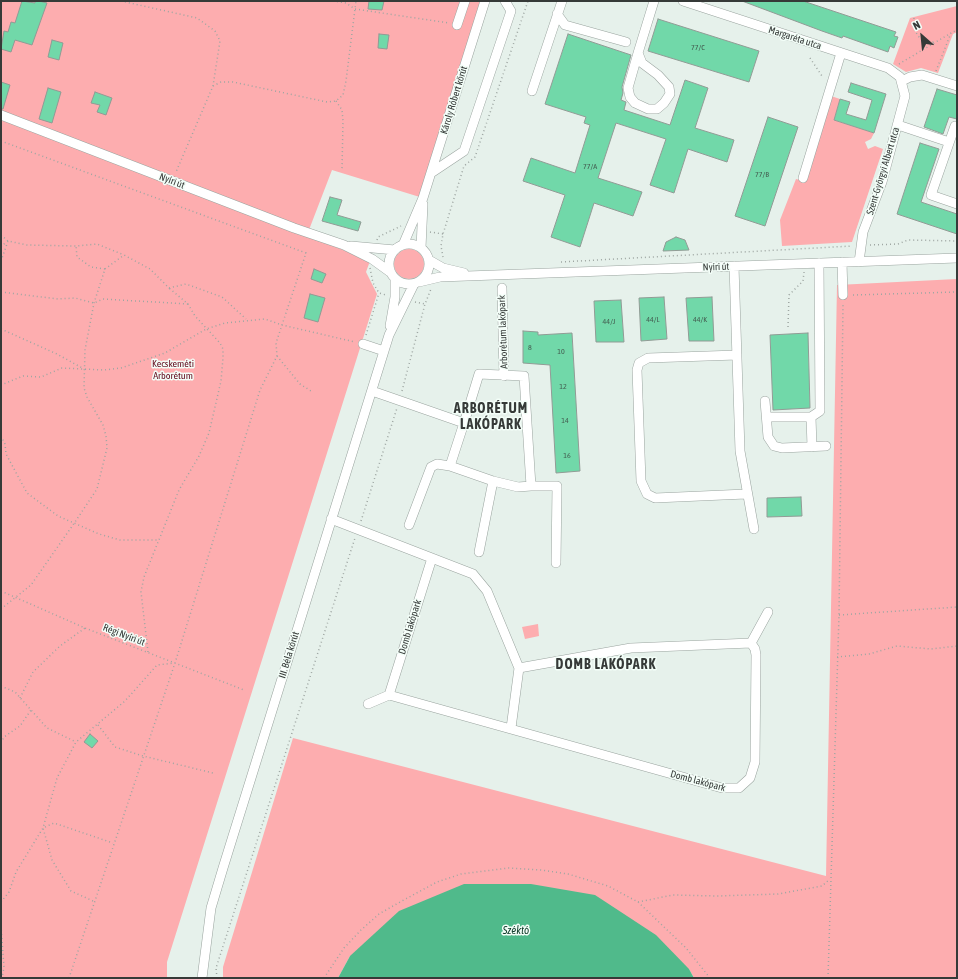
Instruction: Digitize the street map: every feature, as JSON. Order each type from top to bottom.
[{"type":"street","points":[[457,25],[465,1]]},
{"type":"street","name":"Károly Róbert körút","points":[[399,247],[424,198],[485,1]]},
{"type":"street","points":[[431,173],[464,151],[511,11],[505,1]]},
{"type":"street","points":[[532,90],[562,1]]},
{"type":"street","points":[[638,53],[642,63],[658,74],[669,87],[670,94],[664,103],[657,109],[648,109],[641,106],[630,97],[628,88],[638,53],[654,1]]},
{"type":"street","name":"Margaréta utca","points":[[683,1],[888,68],[896,72],[902,81]]},
{"type":"street","points":[[557,14],[565,25],[626,42]]},
{"type":"street","points":[[803,178],[841,53]]},
{"type":"street","points":[[902,81],[916,75],[933,78],[957,86]]},
{"type":"street","name":"Szent-Györgyi Albert utca","points":[[859,262],[863,232],[882,182],[898,125],[904,96],[902,81]]},
{"type":"street","name":"Nyíri út","points":[[1,115],[294,228],[344,245],[372,259],[393,275]]},
{"type":"street","points":[[898,125],[949,142]]},
{"type":"street","points":[[957,127],[955,126],[931,195],[957,204]]},
{"type":"street","name":"Károly Róbert körút","points":[[421,248],[424,198]]},
{"type":"street","name":"Nyíri út","points":[[344,245],[399,247]]},
{"type":"street","points":[[415,245],[421,248],[429,260],[428,272],[416,283],[401,282],[393,275],[389,260],[399,247],[415,245]]},
{"type":"street","name":"Nyíri út","points":[[416,283],[440,277],[957,258]]},
{"type":"street","name":"Nyíri út","points":[[429,260],[443,268],[475,276]]},
{"type":"street","points":[[767,417],[811,417],[820,411],[819,262]]},
{"type":"street","points":[[842,262],[843,295]]},
{"type":"street","points":[[734,266],[740,451],[746,494],[754,529]]},
{"type":"street","name":"III. Béla körút","points":[[202,978],[212,908],[389,335],[395,297],[393,275]]},
{"type":"street","name":"III. Béla körút","points":[[389,335],[416,283]]},
{"type":"street","name":"Arborétum lakópark","points":[[502,288],[504,376]]},
{"type":"street","points":[[362,343],[384,351]]},
{"type":"street","points":[[737,355],[648,358],[639,363],[636,370],[641,481],[645,492],[655,498],[746,494]]},
{"type":"street","name":"Arborétum lakópark","points":[[450,466],[479,374],[524,376],[531,486]]},
{"type":"street","points":[[372,391],[464,423]]},
{"type":"street","points":[[766,401],[768,437],[774,446],[782,448],[826,446]]},
{"type":"street","points":[[811,417],[812,447]]},
{"type":"street","points":[[409,526],[431,468],[437,464],[450,466],[493,481],[518,487],[557,486],[556,562]]},
{"type":"street","points":[[479,552],[493,481]]},
{"type":"street","points":[[331,519],[467,571],[473,574],[481,582],[520,668],[511,728]]},
{"type":"street","name":"Domb lakópark","points":[[432,558],[389,695],[722,788],[739,788],[747,782],[754,769],[756,655],[755,648],[751,644]]},
{"type":"street","points":[[520,668],[631,648],[751,644],[768,612]]},
{"type":"street","points":[[368,704],[389,695]]},
{"type":"path","points":[[121,1],[197,18],[215,31],[220,41],[213,86],[172,181]]},
{"type":"path","points":[[333,1],[346,3],[355,9],[457,25]]},
{"type":"path","points":[[213,86],[221,82],[233,82],[327,102],[336,101],[343,95],[356,1]]},
{"type":"path","points":[[443,259],[441,246],[443,234],[464,166],[475,157],[528,1]]},
{"type":"path","points":[[914,18],[913,27],[918,36],[925,42],[936,42]]},
{"type":"path","points":[[888,68],[904,61],[957,30]]},
{"type":"path","points":[[933,78],[951,33]]},
{"type":"path","points":[[810,58],[822,76]]},
{"type":"path","points":[[336,101],[342,110],[342,171]]},
{"type":"path","points":[[1,140],[306,253],[276,343],[276,356],[260,390],[174,663],[113,843],[70,978]]},
{"type":"path","points":[[1,235],[8,241],[27,245],[76,246],[97,244],[150,269],[188,304],[194,316],[220,343],[223,349],[221,381],[209,433],[179,490],[144,577],[141,592],[148,652]]},
{"type":"path","points":[[559,262],[861,245],[888,245],[908,240],[957,241]]},
{"type":"path","points":[[1,247],[8,241]]},
{"type":"path","points":[[1,261],[8,241]]},
{"type":"path","points":[[76,246],[77,257],[91,266],[105,269]]},
{"type":"path","points":[[788,326],[789,295],[803,280],[805,248]]},
{"type":"path","points":[[1,609],[31,585],[97,489],[107,448],[106,436],[103,425],[87,397],[84,388],[85,350],[94,303],[105,269],[124,256]]},
{"type":"path","points":[[217,978],[216,968],[400,401],[425,304],[433,285],[439,282],[440,277]]},
{"type":"path","points":[[169,288],[186,284],[222,297],[247,320]]},
{"type":"path","points":[[1,292],[58,299],[75,298],[94,303],[103,299],[188,304]]},
{"type":"path","points":[[828,978],[839,615],[843,295],[957,292]]},
{"type":"path","points":[[1,385],[23,376],[41,377],[62,368],[104,370],[121,368],[144,362],[165,353],[206,329],[225,323],[247,320],[265,318],[282,325],[362,343],[379,293]]},
{"type":"path","points":[[411,301],[425,304]]},
{"type":"path","points":[[1,329],[57,354],[84,370]]},
{"type":"path","points":[[1,334],[1,354]]},
{"type":"path","points":[[276,356],[300,384],[311,391]]},
{"type":"path","points":[[1,436],[5,444],[6,454],[28,493],[58,516],[75,522],[99,534],[120,540],[158,540]]},
{"type":"path","name":"Régi Nyíri út","points":[[1,591],[85,628],[244,690]]},
{"type":"path","points":[[839,615],[957,607]]},
{"type":"path","points":[[20,698],[33,672],[60,646],[85,628]]},
{"type":"path","points":[[837,657],[869,654],[897,646],[931,649],[957,646]]},
{"type":"path","points":[[1,902],[9,892],[16,872],[43,828],[57,778],[76,742],[125,701],[157,665],[174,663]]},
{"type":"path","points":[[1,686],[15,692],[47,728],[76,742]]},
{"type":"path","points":[[1,743],[4,737],[20,726],[30,710]]},
{"type":"path","points":[[98,725],[115,747],[143,756],[213,773]]},
{"type":"path","points":[[43,828],[54,823],[113,843]]},
{"type":"path","points":[[43,828],[52,860],[71,890],[94,901]]},
{"type":"path","points":[[324,978],[344,948],[379,914],[437,882],[461,874],[488,869],[509,868],[568,874],[608,886],[638,902],[686,948],[710,978]]},
{"type":"path","points":[[638,902],[674,895],[718,896],[778,894],[822,886],[831,878]]},
{"type":"path","points":[[1,926],[4,967],[2,978]]},
{"type":"green space","name":"Kecskeméti Arborétum","points":[[1,1],[485,1],[423,198],[332,170],[307,235],[370,261],[366,272],[377,294],[167,962],[167,978],[1,978]]},
{"type":"green space","points":[[957,6],[957,32],[953,34],[938,73],[921,68],[906,72],[893,64],[910,18]]},
{"type":"green space","points":[[831,96],[840,99],[834,120],[874,133],[871,139],[865,142],[868,149],[875,146],[883,149],[852,242],[782,246],[780,220],[796,179],[804,181]]},
{"type":"green space","points":[[409,249],[420,253],[424,264],[420,275],[409,279],[398,275],[394,264],[398,253]]},
{"type":"green space","points":[[957,279],[957,978],[694,978],[689,969],[350,956],[338,978],[223,978],[223,967],[293,738],[826,876],[837,285]]},
{"type":"green space","points":[[538,624],[539,636],[525,639],[522,627]]},
{"type":"water","name":"Széktó","points":[[464,884],[531,884],[595,895],[656,935],[689,969],[694,978],[338,978],[350,956],[399,911]]},
{"type":"building","points":[[22,1],[35,3],[35,1],[39,1],[47,3],[32,45],[15,40],[11,52],[1,49],[4,31],[8,32],[11,22],[15,23]]},
{"type":"building","points":[[369,1],[384,1],[382,10],[368,9]]},
{"type":"building","points":[[742,1],[803,1],[896,32],[894,36],[898,37],[894,48],[890,46],[888,52],[843,36],[842,38]]},
{"type":"building","points":[[658,19],[759,51],[749,82],[648,51]]},
{"type":"building","points":[[379,34],[389,35],[387,49],[378,48]]},
{"type":"building","points":[[568,34],[631,55],[622,87],[623,93],[621,100],[626,102],[624,110],[670,125],[685,80],[708,88],[695,128],[734,140],[727,162],[688,149],[674,193],[650,185],[666,139],[616,123],[598,178],[642,192],[633,216],[594,203],[580,247],[551,237],[565,195],[523,181],[531,158],[575,173],[590,125],[584,123],[586,117],[545,104]]},
{"type":"building","points":[[52,40],[63,43],[59,60],[48,57]]},
{"type":"building","points":[[1,82],[10,85],[3,109],[1,109]]},
{"type":"building","points":[[851,83],[886,94],[874,133],[834,120],[840,99],[850,102],[846,114],[866,120],[872,100],[848,92]]},
{"type":"building","points":[[48,88],[61,92],[52,123],[39,119]]},
{"type":"building","points":[[937,89],[957,95],[957,119],[949,117],[943,134],[924,127]]},
{"type":"building","points":[[95,92],[112,98],[106,115],[97,112],[100,105],[91,103]]},
{"type":"building","points":[[768,117],[798,127],[765,226],[735,216]]},
{"type":"building","points":[[920,143],[939,149],[921,202],[957,214],[957,234],[897,214]]},
{"type":"building","points":[[330,197],[342,200],[337,215],[361,222],[358,231],[322,221]]},
{"type":"building","points":[[676,237],[685,240],[689,250],[663,251],[666,242]]},
{"type":"building","points":[[314,269],[326,274],[322,283],[311,279]]},
{"type":"building","points":[[310,294],[325,298],[318,322],[304,318]]},
{"type":"building","points":[[664,297],[667,339],[641,341],[639,298]]},
{"type":"building","points":[[712,297],[714,341],[689,341],[686,298]]},
{"type":"building","points":[[621,300],[624,342],[596,342],[594,301]]},
{"type":"building","points":[[523,331],[538,332],[538,335],[572,333],[580,471],[556,473],[550,365],[523,363]]},
{"type":"building","points":[[808,333],[810,408],[773,410],[770,335]]},
{"type":"building","points":[[801,497],[802,516],[767,517],[767,498]]},
{"type":"building","points":[[90,734],[98,741],[92,748],[84,742]]},
{"type":"district","name":"ARBORÉTUM LAKÓPARK","points":[[491,418]]},
{"type":"district","name":"DOMB LAKÓPARK","points":[[606,665]]}]
